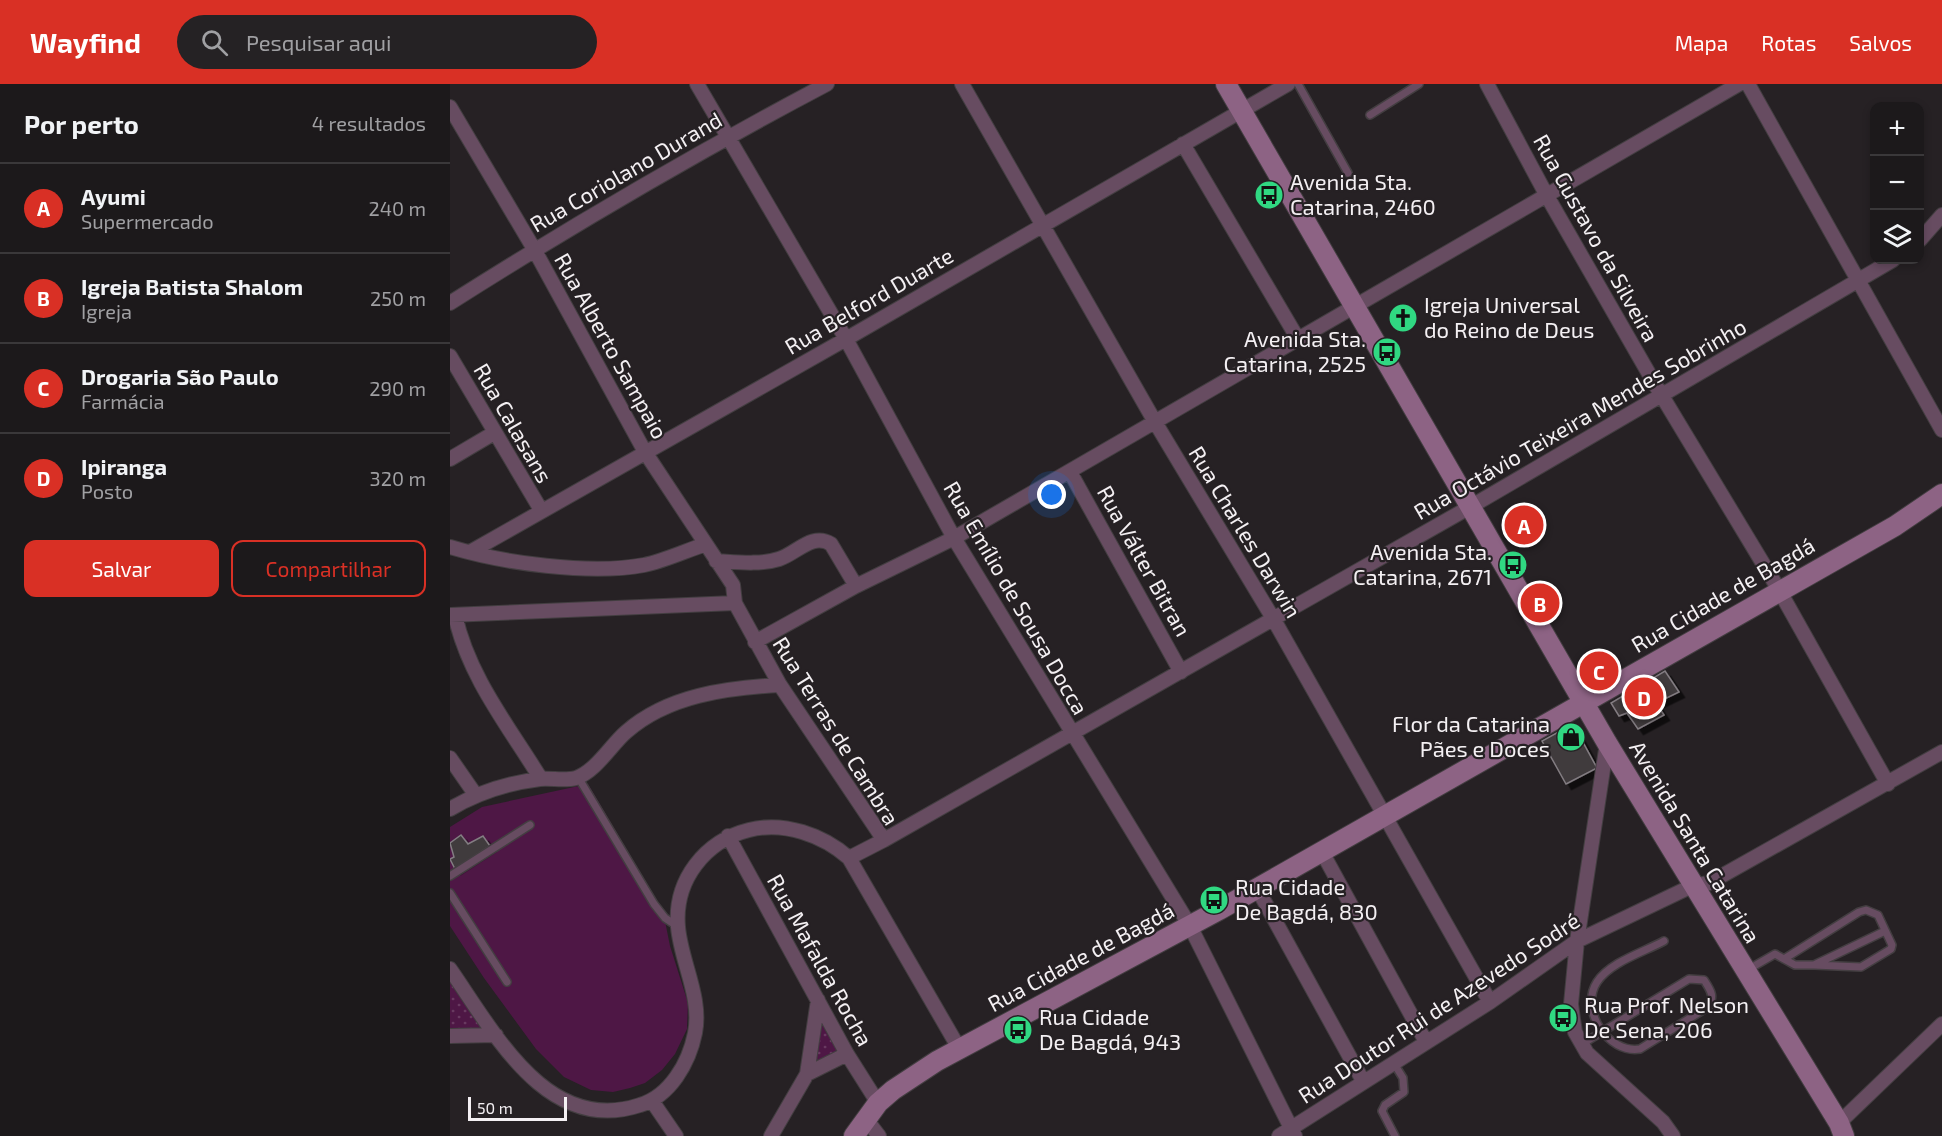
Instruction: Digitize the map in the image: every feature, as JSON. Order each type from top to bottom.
[{"type":"main road","name":"Avenida Santa Catarina","points":[[1226,84],[1583,703],[1841,1130]]},
{"type":"main road","name":"Rua Cidade de Bagdá","points":[[854,1136],[878,1103],[902,1083],[937,1061],[1190,926],[1322,852],[1904,520],[1942,494]]},
{"type":"street","name":"Rua Emílio de Sousa Docca","points":[[697,84],[846,339],[954,538],[1190,926],[1289,1133]]},
{"type":"street","name":"Rua Coriolano Durand","points":[[450,303],[534,249],[728,136],[827,84]]},
{"type":"street","name":"Rua Charles Darwin","points":[[962,84],[1155,422],[1274,620],[1490,1002]]},
{"type":"street","name":"Rua Belford Duarte","points":[[470,552],[846,339],[1288,84]]},
{"type":"street","name":"Rua Gustavo da Silveira","points":[[1487,84],[1547,196],[1661,396],[1779,590],[1888,784]]},
{"type":"street","points":[[755,642],[856,586],[954,538],[1739,84]]},
{"type":"street","points":[[1748,84],[1942,430]]},
{"type":"street","name":"Rua Alberto Sampaio","points":[[450,107],[534,249],[645,452],[733,585],[735,603]]},
{"type":"street","points":[[1183,144],[1298,339]]},
{"type":"street","points":[[1924,235],[1942,215]]},
{"type":"street","name":"Rua Octávio Teixeira Mendes Sobrinho","points":[[884,840],[1274,620],[1858,283],[1887,264]]},
{"type":"street","name":"Rua Calasans","points":[[450,356],[541,510]]},
{"type":"street","points":[[450,459],[494,433]]},
{"type":"street","name":"Rua Válter Bitran","points":[[1070,472],[1181,672]]},
{"type":"street","points":[[716,561],[777,560],[807,544],[825,541],[831,544],[856,586]]},
{"type":"street","points":[[450,547],[500,559],[613,568],[646,564],[706,544]]},
{"type":"street","points":[[541,779],[478,679],[453,615],[735,603]]},
{"type":"street","name":"Rua Terras de Cambra","points":[[735,603],[780,685],[884,840],[849,858]]},
{"type":"street","points":[[450,809],[475,794],[541,779],[578,777],[588,772],[628,730],[660,710],[716,691],[780,685]]},
{"type":"street","points":[[1607,743],[1577,940],[1571,1004],[1575,1032],[1581,1045],[1608,1075],[1649,1109],[1674,1136]]},
{"type":"street","name":"Rua Doutor Rui de Azevedo Sodré","points":[[1289,1133],[1363,1081],[1490,1002],[1577,940],[1692,886],[1709,883],[1942,752]]},
{"type":"street","points":[[450,758],[475,794]]},
{"type":"street","points":[[450,969],[496,1035],[521,1066],[559,1100],[577,1107],[610,1110],[636,1107],[652,1101],[677,1077],[691,1048],[696,1024],[696,1009],[678,926],[681,897],[690,871],[710,848],[728,836],[766,827],[790,829],[835,846],[849,858],[960,1050]]},
{"type":"street","name":"Rua Mafalda Rocha","points":[[728,836],[847,1054],[878,1103]]},
{"type":"street","points":[[1322,852],[1426,1042]]},
{"type":"street","points":[[1257,888],[1363,1081]]},
{"type":"street","points":[[771,1136],[807,1074],[818,1000]]},
{"type":"street","points":[[937,1061],[945,1044],[944,1022]]},
{"type":"street","points":[[1841,1130],[1942,1024]]},
{"type":"street","points":[[450,1036],[496,1035]]},
{"type":"street","points":[[807,1074],[847,1054]]},
{"type":"street","points":[[652,1101],[676,1136]]},
{"type":"street","points":[[866,1119],[879,1136]]},
{"type":"lane","points":[[1298,84],[1348,173]]},
{"type":"lane","points":[[1370,115],[1419,84]]},
{"type":"lane","points":[[578,777],[654,904],[664,918],[678,926]]},
{"type":"lane","points":[[450,876],[530,825]]},
{"type":"lane","points":[[450,893],[507,982]]},
{"type":"lane","points":[[1745,971],[1775,954],[1784,959],[1800,966],[1861,967],[1891,949],[1892,945],[1878,915],[1866,910],[1784,959]]},
{"type":"lane","points":[[1814,965],[1885,931]]},
{"type":"lane","points":[[1581,1045],[1601,1032],[1689,979],[1704,981],[1712,993],[1708,1007],[1640,1049],[1632,1050],[1620,1046],[1601,1032],[1594,1013],[1593,994],[1597,982],[1610,970],[1664,941]]},
{"type":"lane","points":[[1393,1062],[1403,1078],[1404,1092],[1385,1105],[1382,1111],[1395,1136]]},
{"type":"shaded area","points":[[588,784],[663,911],[670,946],[688,1003],[687,1029],[675,1054],[662,1070],[645,1083],[613,1092],[591,1090],[564,1077],[536,1049],[484,978],[450,926],[450,827],[482,807]]},
{"type":"shaded area","points":[[450,963],[510,1047],[468,1039],[450,1040]]},
{"type":"shaded area","points":[[821,1013],[843,1050],[812,1069],[819,1042]]},
{"type":"building","points":[[1665,671],[1679,692],[1656,703],[1664,715],[1638,729],[1627,713],[1619,716],[1611,703]]},
{"type":"building","points":[[1573,724],[1597,768],[1566,784],[1542,741]]},
{"type":"building","points":[[461,835],[468,844],[483,836],[490,846],[455,869],[450,859],[454,857],[450,843]]},
{"type":"place","name":"Avenida Sta. Catarina, 2460","points":[[1269,195]]},
{"type":"place","name":"Igreja Universal do Reino de Deus","points":[[1403,318]]},
{"type":"place","name":"Avenida Sta. Catarina, 2525","points":[[1387,352]]},
{"type":"place","name":"Ayumi","points":[[1524,525]]},
{"type":"place","name":"Avenida Sta. Catarina, 2671","points":[[1513,565]]},
{"type":"place","name":"Igreja Batista Shalom","points":[[1540,603]]},
{"type":"place","name":"Drogaria São Paulo","points":[[1599,671]]},
{"type":"place","name":"Ipiranga","points":[[1644,697]]},
{"type":"place","name":"Flor da Catarina Pães e Doces","points":[[1571,737]]},
{"type":"place","name":"Rua Cidade De Bagdá, 830","points":[[1214,900]]},
{"type":"place","name":"Rua Prof. Nelson De Sena, 206","points":[[1563,1018]]},
{"type":"place","name":"Rua Cidade De Bagdá, 943","points":[[1018,1030]]}]
